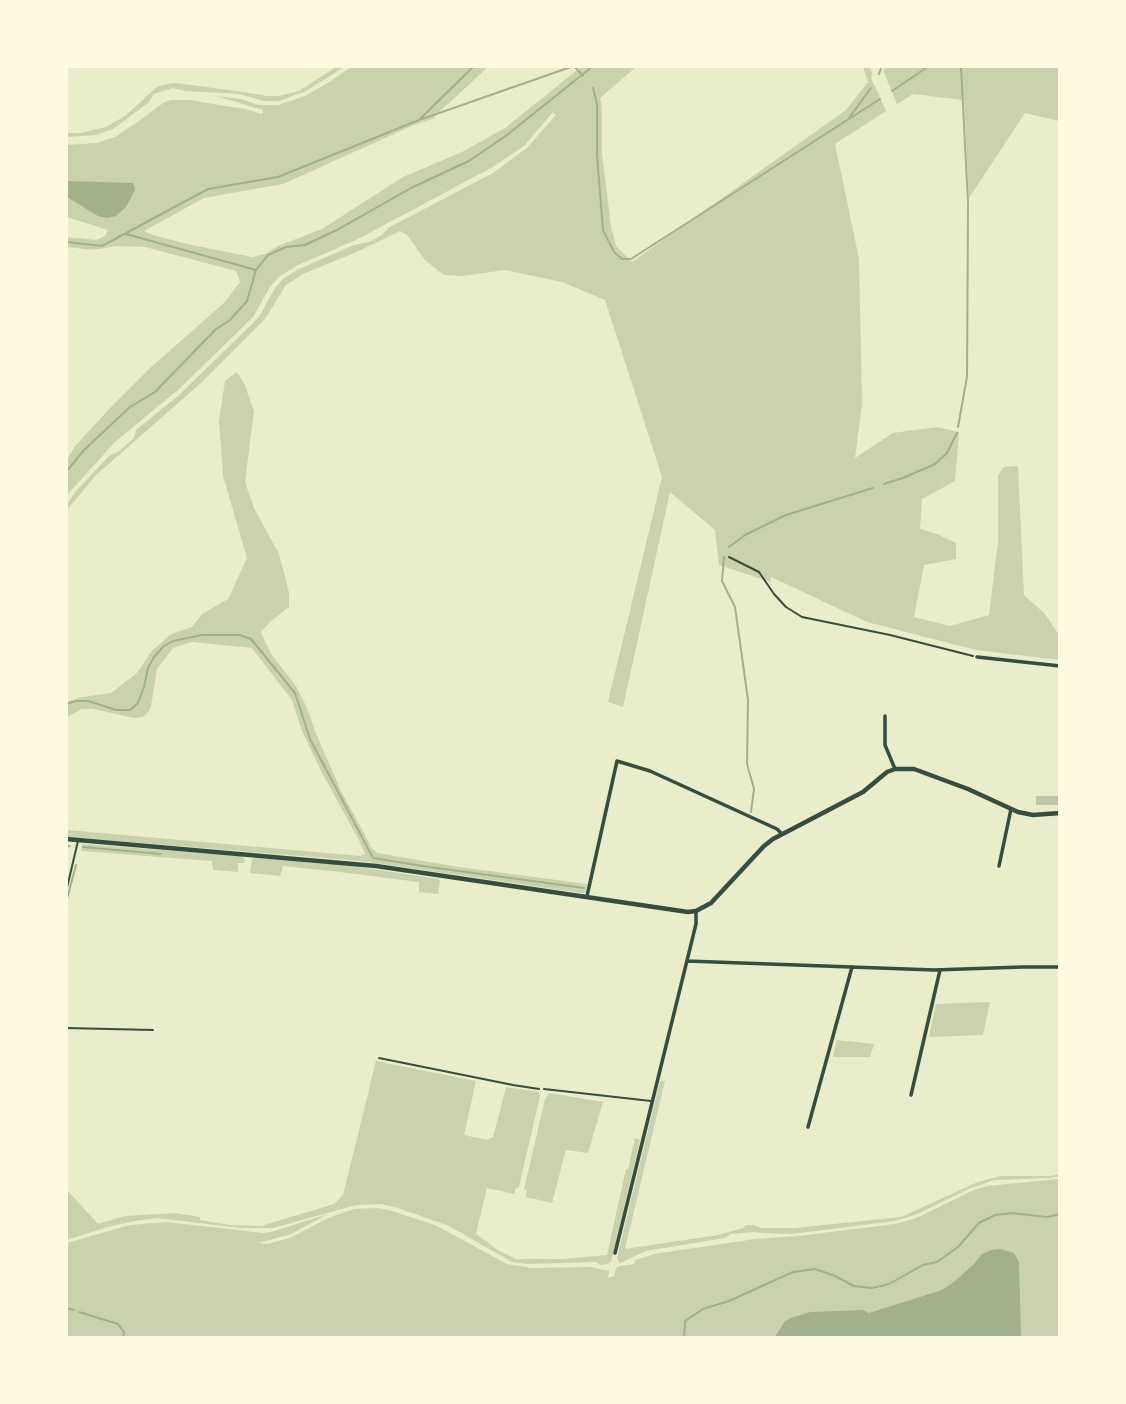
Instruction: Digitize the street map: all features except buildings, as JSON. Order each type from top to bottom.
[{"type":"street","points":[[977,657],[1059,666]]},
{"type":"street","points":[[885,716],[885,745],[895,769]]},
{"type":"street","points":[[587,897],[617,761],[650,771],[778,829],[782,834]]},
{"type":"street","points":[[66,839],[351,863],[680,911],[696,911],[711,903],[764,846],[853,798],[895,769],[914,769],[1033,815],[1059,813]]},
{"type":"street","points":[[999,866],[1012,809]]},
{"type":"street","points":[[615,1253],[696,924],[696,911]]},
{"type":"street","points":[[687,961],[940,970],[1059,967]]},
{"type":"street","points":[[808,1127],[852,967]]},
{"type":"street","points":[[911,1095],[940,970]]},
{"type":"lane","points":[[66,892],[78,840]]},
{"type":"lane","points":[[66,1028],[153,1030]]},
{"type":"lane","points":[[544,1089],[652,1101]]},
{"type":"path","points":[[729,557],[760,572],[786,607],[802,617],[977,657]]},
{"type":"path","points":[[379,1058],[544,1089]]},
{"type":"shaded area","points":[[890,66],[1059,67],[1059,121],[1025,113],[969,198],[964,100],[913,94],[897,104],[883,70]]},
{"type":"shaded area","points":[[336,67],[344,67],[306,91],[279,101],[173,88],[154,94],[148,103],[113,129],[96,135],[67,137],[67,133],[81,133],[106,127],[125,116],[157,87],[167,84],[279,96],[299,91]]},
{"type":"shaded area","points":[[351,67],[488,67],[435,118],[283,184],[204,198],[144,231],[187,244],[252,257],[266,254],[278,246],[322,229],[403,177],[462,152],[505,128],[581,67],[636,67],[600,98],[602,153],[611,226],[616,246],[632,262],[846,110],[868,82],[863,67],[869,67],[886,111],[835,144],[859,259],[862,404],[855,458],[893,433],[937,427],[959,432],[955,481],[922,499],[920,529],[956,543],[956,559],[924,565],[914,617],[950,626],[989,615],[998,542],[998,475],[1004,467],[1018,466],[1024,595],[1045,614],[1059,635],[1059,660],[976,650],[867,622],[771,577],[771,582],[719,565],[715,530],[670,492],[623,707],[608,702],[662,477],[605,300],[562,282],[505,270],[463,276],[444,275],[425,260],[407,235],[400,231],[303,274],[286,285],[265,319],[201,383],[96,475],[67,510],[67,504],[76,491],[110,455],[118,452],[134,438],[136,430],[178,396],[259,317],[275,288],[284,278],[354,245],[369,242],[388,228],[493,173],[527,148],[556,115],[553,112],[524,146],[491,168],[356,240],[298,265],[280,276],[270,287],[253,317],[179,389],[115,442],[67,495],[67,460],[75,446],[149,369],[225,302],[240,282],[236,271],[145,247],[115,246],[93,250],[67,247],[67,237],[96,240],[105,236],[108,230],[67,217],[67,145],[97,143],[115,137],[171,100],[191,100],[262,114],[263,110],[216,96],[241,99],[259,105],[278,105],[305,96]]},
{"type":"shaded area","points":[[67,181],[133,183],[135,190],[126,207],[116,216],[107,218],[98,216],[67,197]]},
{"type":"shaded area","points":[[237,372],[254,411],[245,482],[254,508],[279,554],[289,593],[289,607],[261,632],[271,654],[296,686],[341,791],[372,848],[377,853],[452,866],[587,884],[585,893],[361,861],[67,837],[67,830],[361,856],[365,854],[302,731],[292,700],[252,648],[192,642],[173,648],[157,669],[151,706],[143,717],[134,718],[82,709],[67,717],[66,702],[111,693],[137,673],[152,651],[171,634],[192,627],[202,614],[228,599],[247,558],[223,476],[219,421],[225,381]]},
{"type":"shaded area","points":[[82,844],[242,856],[245,860],[244,863],[238,863],[238,872],[213,870],[212,861],[81,851]]},
{"type":"shaded area","points":[[252,859],[339,864],[439,879],[438,894],[419,892],[419,882],[340,872],[283,866],[280,876],[250,873]]},
{"type":"shaded area","points":[[990,1002],[983,1035],[929,1037],[936,1004]]},
{"type":"shaded area","points":[[837,1040],[874,1044],[870,1057],[833,1057]]},
{"type":"shaded area","points":[[376,1061],[476,1081],[464,1135],[487,1140],[493,1137],[506,1087],[539,1092],[519,1187],[514,1194],[487,1188],[476,1234],[499,1251],[516,1259],[607,1255],[626,1169],[635,1138],[640,1140],[611,1262],[600,1265],[596,1262],[512,1262],[449,1226],[381,1204],[356,1205],[273,1228],[241,1228],[157,1218],[107,1227],[67,1240],[67,1190],[98,1224],[125,1216],[175,1213],[230,1225],[261,1226],[334,1204],[343,1195]]},
{"type":"shaded area","points":[[660,1081],[665,1081],[625,1249],[718,1235],[746,1225],[795,1228],[901,1217],[978,1182],[1000,1176],[1059,1176],[994,1180],[915,1215],[895,1221],[791,1234],[731,1234],[725,1238],[646,1251],[620,1263],[617,1258]]},
{"type":"shaded area","points":[[549,1093],[603,1102],[588,1153],[566,1150],[552,1203],[526,1197],[527,1191],[524,1189],[545,1099]]},
{"type":"shaded area","points":[[1059,1179],[1059,1337],[67,1338],[67,1243],[130,1225],[166,1222],[264,1233],[328,1214],[291,1234],[259,1243],[267,1244],[290,1238],[328,1218],[354,1209],[377,1208],[435,1225],[507,1264],[532,1268],[591,1267],[609,1271],[608,1278],[614,1276],[616,1268],[634,1264],[635,1260],[654,1254],[755,1239],[895,1224],[914,1219],[987,1186]]},
{"type":"shaded area","points":[[1000,1249],[1014,1253],[1019,1262],[1021,1337],[775,1337],[785,1321],[810,1312],[863,1310],[869,1313],[942,1290],[973,1265],[982,1254]]},
{"type":"waterway","points":[[66,242],[102,246],[208,189],[278,177],[419,120],[474,66]]},
{"type":"waterway","points":[[422,119],[574,66],[583,76]]},
{"type":"waterway","points":[[66,472],[84,450],[130,407],[155,392],[216,329],[230,320],[247,301],[256,270],[268,255],[286,247],[305,245],[411,188],[469,161],[507,135],[593,66]]},
{"type":"waterway","points":[[879,74],[882,66]]},
{"type":"waterway","points":[[892,91],[929,66]]},
{"type":"waterway","points":[[958,427],[967,377],[968,202],[961,67]]},
{"type":"waterway","points":[[593,88],[597,104],[597,155],[603,230],[614,252],[622,259],[631,259],[880,99]]},
{"type":"waterway","points":[[849,118],[871,88]]},
{"type":"waterway","points":[[126,234],[256,270]]},
{"type":"waterway","points":[[884,484],[935,464],[947,453],[957,433]]},
{"type":"waterway","points":[[729,547],[745,535],[786,515],[873,488]]},
{"type":"waterway","points":[[724,557],[722,581],[735,607],[748,700],[747,764],[754,789],[751,812]]},
{"type":"waterway","points":[[66,704],[88,701],[116,710],[130,710],[138,703],[148,668],[164,646],[173,641],[202,635],[240,635],[251,639],[295,693],[310,739],[373,858],[584,888]]},
{"type":"waterway","points":[[83,847],[161,854]]},
{"type":"waterway","points":[[66,903],[76,865]]},
{"type":"waterway","points":[[684,1338],[685,1321],[703,1309],[729,1301],[793,1272],[815,1269],[854,1286],[872,1288],[889,1284],[923,1265],[937,1262],[958,1247],[979,1223],[995,1215],[1012,1213],[1047,1217],[1060,1214]]},
{"type":"waterway","points":[[66,1308],[74,1310]]},
{"type":"waterway","points":[[79,1312],[118,1324],[124,1332],[123,1338]]}]
